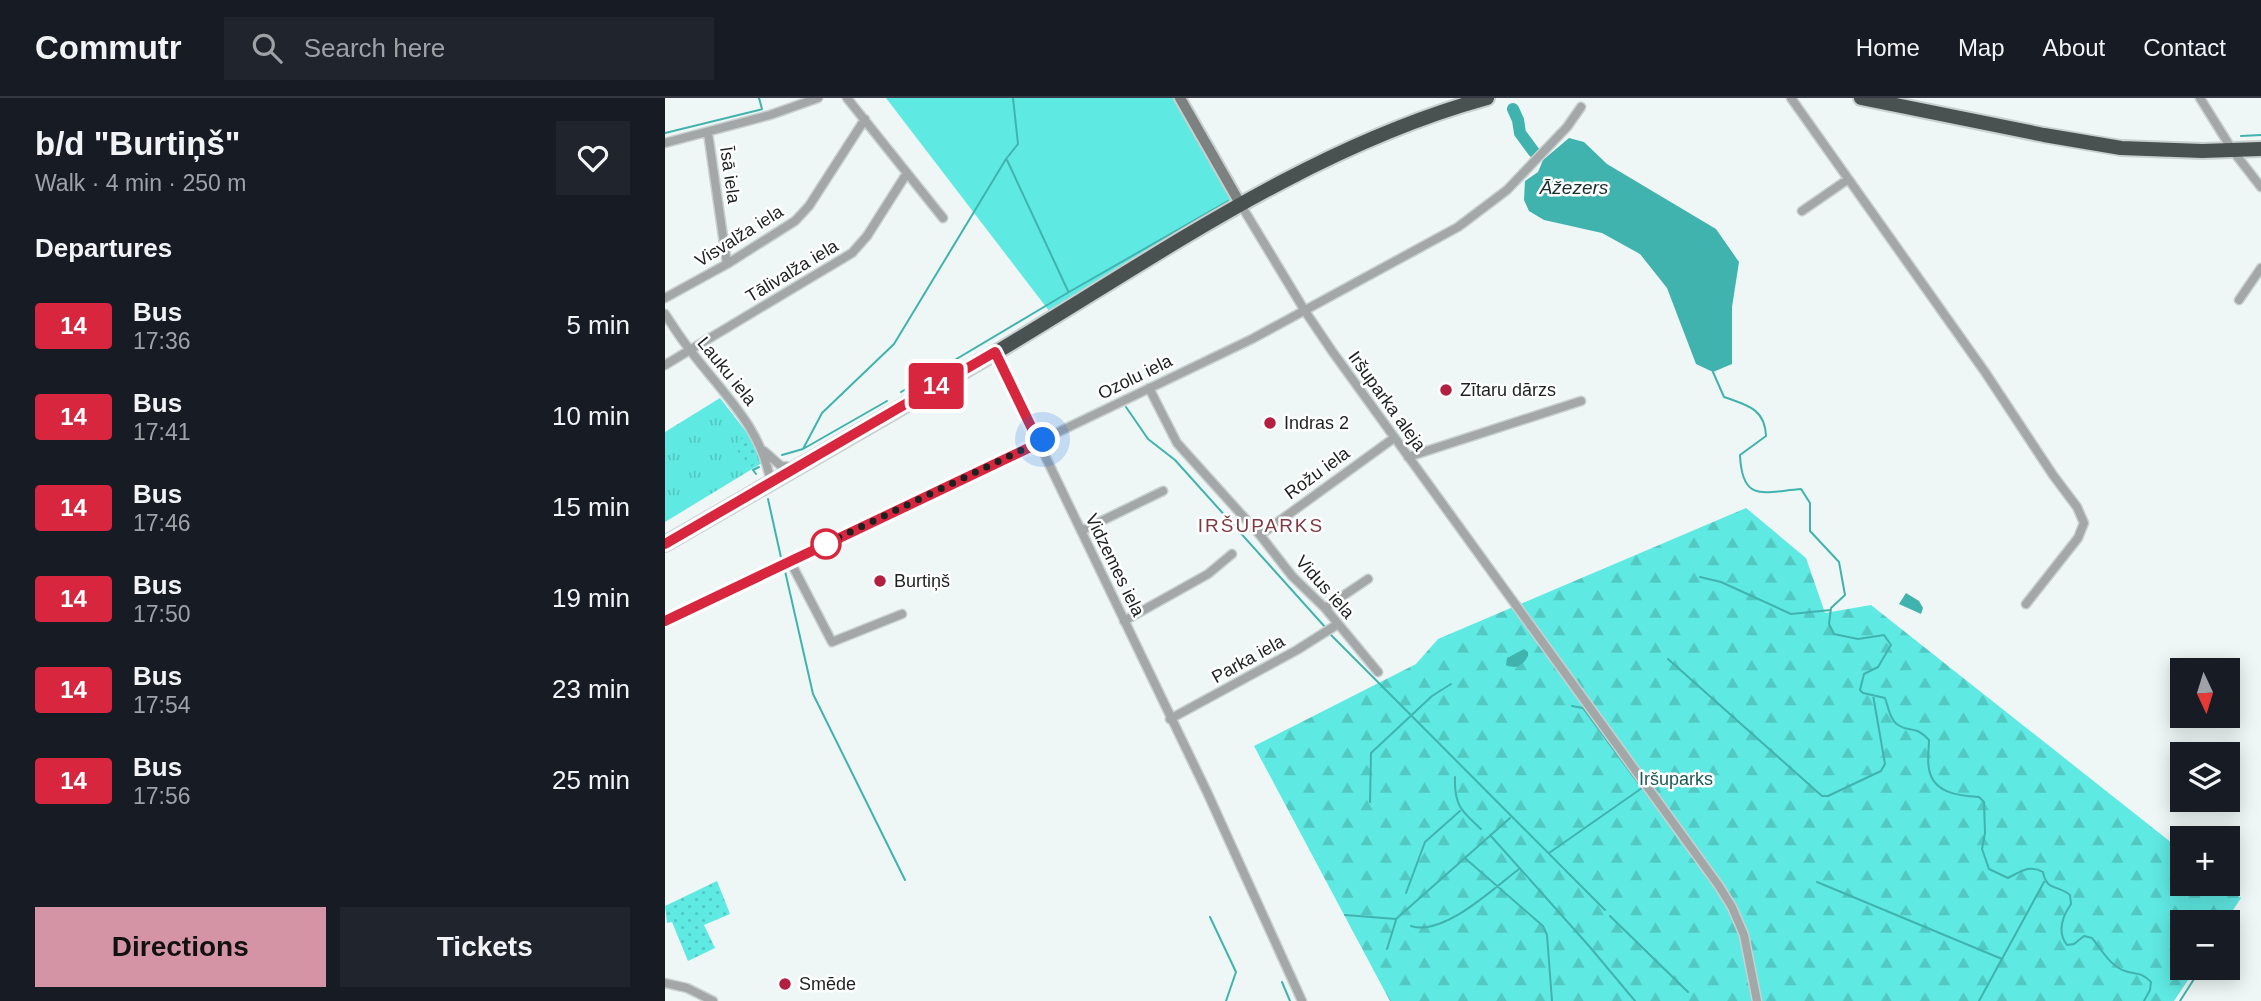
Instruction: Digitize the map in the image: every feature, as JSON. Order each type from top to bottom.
[{"type":"highway","points":[[665,544],[1241,205],[1355,145],[1454,107],[1487,98]]},
{"type":"highway","points":[[1861,98],[2121,148],[2233,151],[2261,149]]},
{"type":"street","points":[[665,143],[770,115],[818,98]]},
{"type":"street","points":[[847,98],[943,218]]},
{"type":"street","points":[[1181,98],[1241,205]]},
{"type":"street","points":[[1791,98],[2077,507],[2084,523],[2078,538],[2027,604]]},
{"type":"street","points":[[2200,98],[2233,151],[2261,187]]},
{"type":"street","name":"Ozolu iela","points":[[665,621],[1039,443],[1305,311],[1458,228],[1507,190],[1566,127],[1581,107]]},
{"type":"street","name":"Visvalža iela","points":[[665,298],[727,264],[795,221],[809,206],[865,119]]},
{"type":"street","name":"Īsā iela","points":[[708,133],[727,264]]},
{"type":"street","name":"Tālivalža iela","points":[[665,365],[852,253],[867,236],[907,173]]},
{"type":"street","points":[[1802,211],[1847,180]]},
{"type":"street","name":"Iršuparka aleja","points":[[1241,205],[1305,311],[1394,438],[1719,886],[1744,935],[1757,1001]]},
{"type":"street","points":[[2239,300],[2261,268]]},
{"type":"street","name":"Lauku iela","points":[[665,314],[690,351],[746,420],[762,449],[771,483]]},
{"type":"street","name":"Vidzemes iela","points":[[995,352],[1206,792],[1302,1001]]},
{"type":"street","name":"Vidus iela","points":[[1149,388],[1177,443],[1260,535],[1292,576],[1325,608],[1378,672]]},
{"type":"street","points":[[1408,457],[1581,401]]},
{"type":"street","name":"Rožu iela","points":[[1260,535],[1394,438]]},
{"type":"street","points":[[762,449],[781,466],[799,466]]},
{"type":"street","points":[[1081,531],[1163,491]]},
{"type":"street","points":[[1124,621],[1209,575],[1232,554]]},
{"type":"street","points":[[789,561],[832,642],[902,614]]},
{"type":"street","points":[[1325,608],[1368,579]]},
{"type":"street","name":"Parka iela","points":[[1170,719],[1297,650],[1338,624]]},
{"type":"street","points":[[665,983],[687,988],[713,1001]]},
{"type":"green space","points":[[886,98],[1180,98],[1241,205],[1053,316]]},
{"type":"green space","points":[[720,398],[748,434],[762,463],[665,522],[665,432]]},
{"type":"green space","points":[[748,434],[758,459],[751,468],[744,461],[745,455],[741,456],[737,450],[738,442]]},
{"type":"green space","name":"Iršuparks","points":[[1746,508],[1806,558],[1825,613],[1871,605],[2170,842],[2170,896],[2241,898],[2233,910],[2170,910],[2170,980],[2188,980],[2174,1001],[1390,1001],[1254,746],[1416,664],[1438,639]]},
{"type":"green space","points":[[717,881],[730,914],[704,925],[715,948],[688,961],[672,922],[667,923],[665,906]]},
{"type":"water","name":"Āžezers","points":[[1569,138],[1584,142],[1607,164],[1716,229],[1739,262],[1732,307],[1732,364],[1713,372],[1696,364],[1667,288],[1640,254],[1602,233],[1544,220],[1529,211],[1524,200],[1525,181],[1538,172],[1543,160]]},
{"type":"water","points":[[1906,593],[1919,601],[1923,608],[1921,614],[1899,604]]},
{"type":"water","points":[[1524,649],[1528,656],[1522,664],[1516,667],[1506,665],[1507,658]]},
{"type":"waterway","points":[[665,133],[762,109],[759,98]]},
{"type":"waterway","points":[[803,449],[822,413],[894,344],[1006,159],[1018,144],[1013,98]]},
{"type":"waterway","points":[[1513,109],[1520,133],[1534,152]]},
{"type":"waterway","points":[[2241,136],[2261,135]]},
{"type":"waterway","points":[[1007,160],[1068,291]]},
{"type":"waterway","points":[[901,392],[1228,201]]},
{"type":"waterway","points":[[1713,372],[1724,397],[1753,409],[1765,427],[1766,436],[1740,455],[1745,481],[1750,488],[1757,491],[1801,489],[1810,503],[1810,531],[1839,562],[1845,595],[1831,608],[1829,624],[1834,634],[1858,639],[1884,635],[1891,645],[1878,667],[1864,674],[1860,690],[1885,698],[1895,723],[1916,730],[1929,740],[1928,766],[1931,777],[1941,788],[1963,796],[1979,797],[1984,802],[1985,833],[1982,849],[1989,869],[2008,878],[2029,869],[2043,872],[2050,885],[2070,895],[2071,904],[2061,930],[2067,945],[2074,944],[2084,936],[2092,938],[2115,965],[2151,982],[2144,1001]]},
{"type":"waterway","points":[[782,455],[803,449],[887,401]]},
{"type":"waterway","points":[[1126,407],[1148,439],[1175,460],[1325,627]]},
{"type":"waterway","points":[[756,474],[753,470],[759,467]]},
{"type":"waterway","points":[[768,499],[782,562]]},
{"type":"waterway","points":[[785,571],[813,694],[905,880]]},
{"type":"waterway","points":[[1700,577],[1721,582],[1791,614],[1831,610]]},
{"type":"waterway","points":[[1331,635],[1605,910]]},
{"type":"waterway","points":[[1668,659],[1822,796],[1828,796],[1881,771],[1885,764],[1873,695]]},
{"type":"waterway","points":[[1370,802],[1371,753],[1432,696],[1451,684]]},
{"type":"waterway","points":[[1549,853],[1642,788],[1583,708],[1572,706]]},
{"type":"waterway","points":[[1455,777],[1460,807],[1481,829]]},
{"type":"waterway","points":[[1406,893],[1425,842],[1460,811]]},
{"type":"waterway","points":[[1345,915],[1396,919],[1510,818]]},
{"type":"waterway","points":[[1490,835],[1635,1001]]},
{"type":"waterway","points":[[1466,859],[1543,926],[1547,935],[1552,1001]]},
{"type":"waterway","points":[[1411,926],[1424,927],[1453,918],[1519,869]]},
{"type":"waterway","points":[[1817,882],[2002,959]]},
{"type":"waterway","points":[[1979,1001],[2044,882]]},
{"type":"waterway","points":[[1610,916],[1688,992]]},
{"type":"waterway","points":[[1210,917],[1236,972],[1226,1001]]},
{"type":"waterway","points":[[1387,949],[1396,920]]},
{"type":"waterway","points":[[2180,1001],[2193,980]]},
{"type":"waterway","points":[[1282,982],[1290,1001]]},
{"type":"bus line","name":"14","points":[[665,544],[995,352],[1039,443],[665,621]]},
{"type":"place","name":"Zītaru dārzs","points":[[1446,390]]},
{"type":"place","name":"Indras 2","points":[[1270,423]]},
{"type":"place","name":"Burtiņš","points":[[880,581]]},
{"type":"place","name":"Smēde","points":[[785,984]]},
{"type":"district","name":"IRŠUPARKS","points":[[1261,525]]},
{"type":"route","points":[[826,544],[821,546],[1043,440]]}]
